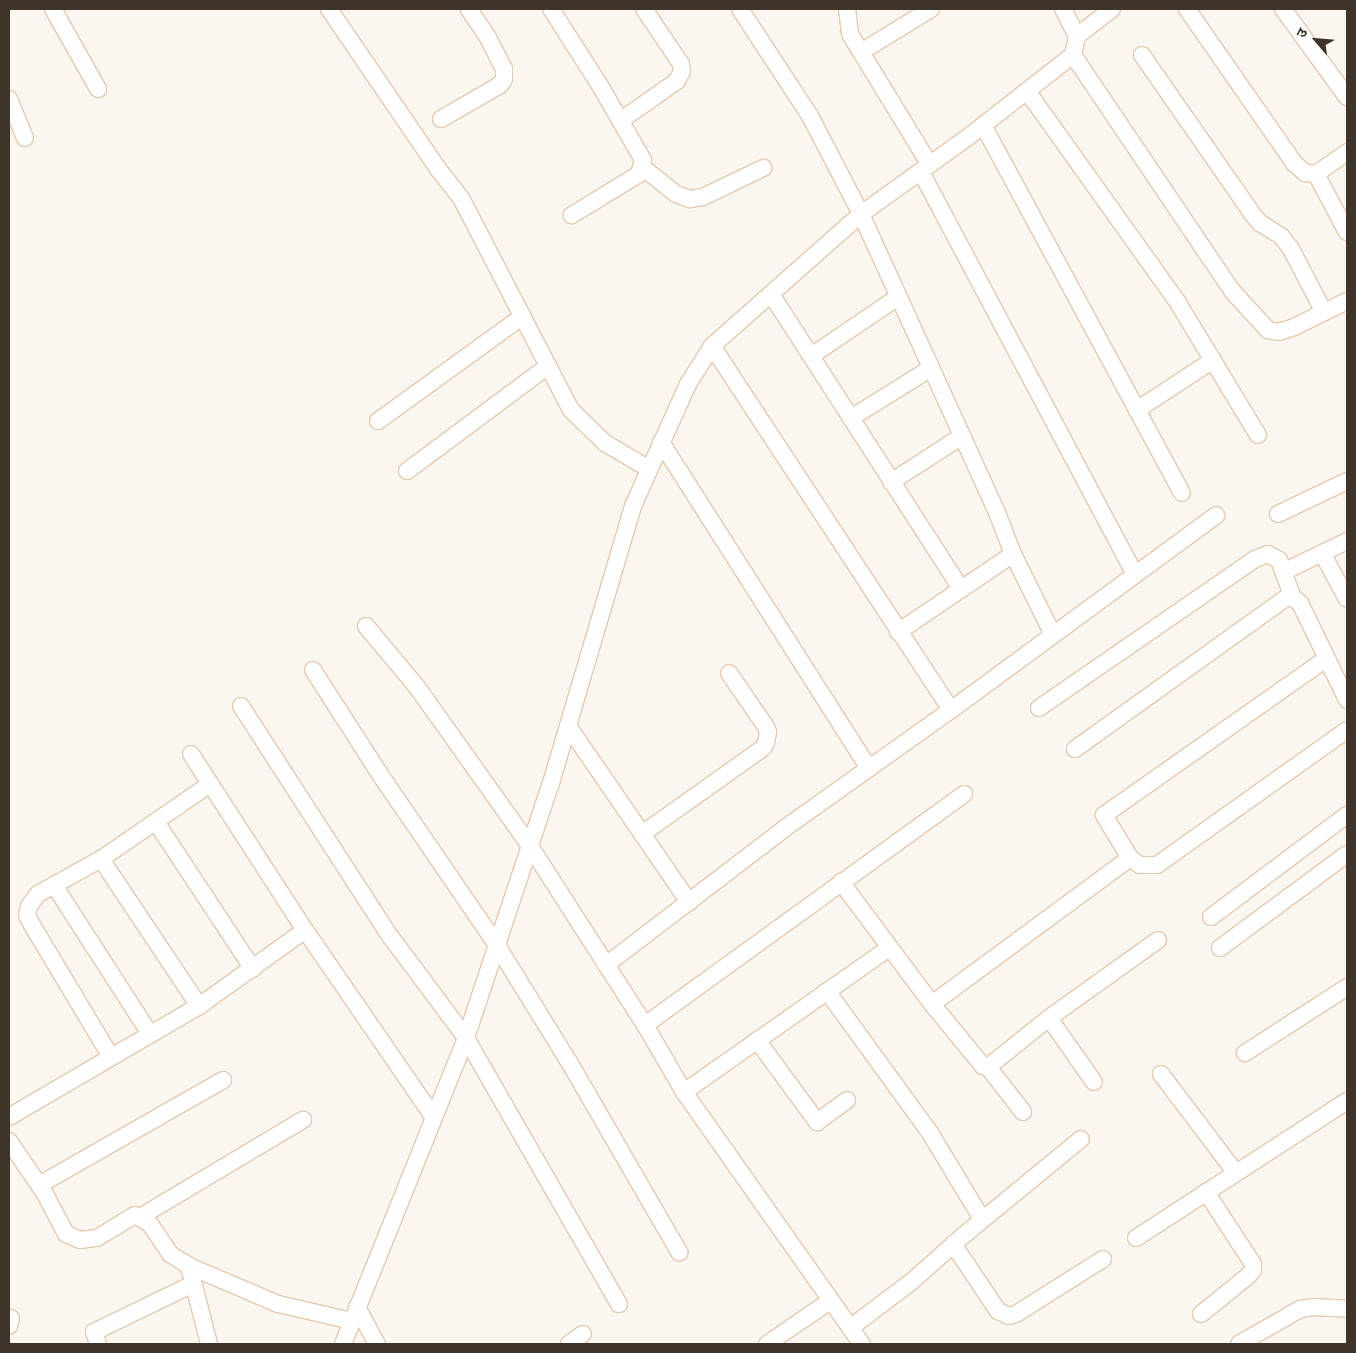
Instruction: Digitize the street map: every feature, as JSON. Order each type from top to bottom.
[{"type":"street","points":[[53,9],[98,90]]},
{"type":"street","points":[[329,9],[433,162],[461,198],[571,410],[584,426],[605,443],[649,469]]},
{"type":"street","points":[[440,119],[500,85],[504,78],[504,68],[487,36],[469,9]]},
{"type":"street","points":[[551,9],[643,160],[639,174],[572,215]]},
{"type":"street","points":[[620,121],[677,81],[682,71],[681,64],[644,9]]},
{"type":"street","points":[[740,9],[810,116],[861,214],[962,436],[1013,554],[1053,635]]},
{"type":"street","points":[[847,9],[850,34],[926,168],[1135,574]]},
{"type":"street","points":[[861,52],[931,9]]},
{"type":"street","points":[[342,1344],[466,1038],[498,947],[568,726],[633,506],[688,384],[712,346],[861,214],[926,168],[1073,56],[1077,36],[1063,9]]},
{"type":"street","points":[[1077,36],[1112,9]]},
{"type":"street","points":[[1187,9],[1294,163],[1305,173],[1316,174],[1347,152]]},
{"type":"street","points":[[1283,9],[1347,97]]},
{"type":"street","points":[[1142,55],[1253,215],[1260,223],[1281,236],[1324,312]]},
{"type":"street","points":[[1073,56],[1233,292],[1268,330],[1278,332],[1294,327],[1347,301]]},
{"type":"street","points":[[1027,91],[1178,303],[1258,435]]},
{"type":"street","points":[[9,99],[25,138]]},
{"type":"street","points":[[983,125],[1182,493]]},
{"type":"street","points":[[642,167],[676,194],[690,199],[703,197],[763,168]]},
{"type":"street","points":[[1316,174],[1347,232]]},
{"type":"street","points":[[771,294],[961,590]]},
{"type":"street","points":[[811,356],[898,297]]},
{"type":"street","points":[[378,421],[523,316]]},
{"type":"street","points":[[712,346],[951,710]]},
{"type":"street","points":[[1137,410],[1212,360]]},
{"type":"street","points":[[407,471],[548,366]]},
{"type":"street","points":[[851,418],[930,368]]},
{"type":"street","points":[[892,482],[962,436]]},
{"type":"street","points":[[661,442],[869,768]]},
{"type":"street","points":[[1278,514],[1347,481]]},
{"type":"street","points":[[606,965],[785,828],[951,710],[1216,516]]},
{"type":"street","points":[[1283,572],[1347,541]]},
{"type":"street","points":[[1322,553],[1347,599]]},
{"type":"street","points":[[898,632],[1013,554]]},
{"type":"street","points":[[1040,708],[1255,559],[1268,554],[1278,560],[1293,598]]},
{"type":"street","points":[[1075,749],[1287,597],[1293,598],[1300,603],[1347,700]]},
{"type":"street","points":[[366,626],[417,687],[530,846],[645,1025],[684,1092],[862,1344]]},
{"type":"street","points":[[1326,659],[1104,816],[1130,858],[1140,865],[1157,865],[1347,730]]},
{"type":"street","points":[[313,670],[379,773],[498,947],[569,1062],[679,1252]]},
{"type":"street","points":[[642,834],[766,744],[768,732],[766,727],[729,673]]},
{"type":"street","points":[[241,706],[390,936],[466,1038],[619,1304]]},
{"type":"street","points":[[568,726],[688,902]]},
{"type":"street","points":[[190,754],[305,930],[434,1118]]},
{"type":"street","points":[[111,1057],[27,915],[29,906],[38,894],[102,859],[210,784]]},
{"type":"street","points":[[645,1025],[964,794]]},
{"type":"street","points":[[1211,917],[1347,815]]},
{"type":"street","points":[[156,822],[253,969]]},
{"type":"street","points":[[1220,948],[1347,854]]},
{"type":"street","points":[[932,1004],[1130,858]]},
{"type":"street","points":[[102,859],[199,1006]]},
{"type":"street","points":[[841,882],[974,1058],[988,1067],[1023,1112]]},
{"type":"street","points":[[54,885],[150,1034]]},
{"type":"street","points":[[9,1117],[199,1006],[305,930]]},
{"type":"street","points":[[988,1067],[1050,1018],[1158,940]]},
{"type":"street","points":[[684,1092],[889,948]]},
{"type":"street","points":[[1245,1053],[1347,987]]},
{"type":"street","points":[[827,991],[930,1134],[982,1219]]},
{"type":"street","points":[[1050,1018],[1094,1082]]},
{"type":"street","points":[[757,1040],[817,1122],[847,1100]]},
{"type":"street","points":[[1161,1074],[1236,1173]]},
{"type":"street","points":[[39,1185],[223,1080]]},
{"type":"street","points":[[1136,1238],[1347,1101]]},
{"type":"street","points":[[9,1141],[39,1185],[66,1234],[74,1238],[97,1238],[129,1218],[140,1217],[303,1120]]},
{"type":"street","points":[[850,1328],[911,1282],[982,1219],[1081,1140]]},
{"type":"street","points":[[1201,1314],[1253,1270],[1253,1264],[1206,1192]]},
{"type":"street","points":[[140,1217],[150,1224],[170,1254],[189,1266],[278,1304],[355,1314],[377,1344]]},
{"type":"street","points":[[953,1244],[998,1311],[1009,1316],[1016,1314],[1103,1260]]},
{"type":"street","points":[[189,1266],[209,1344]]},
{"type":"street","points":[[98,1344],[94,1332],[193,1284]]},
{"type":"street","points":[[767,1344],[830,1301]]},
{"type":"street","points":[[1239,1344],[1300,1309],[1314,1307],[1347,1309]]},
{"type":"street","points":[[569,1344],[583,1334]]}]
